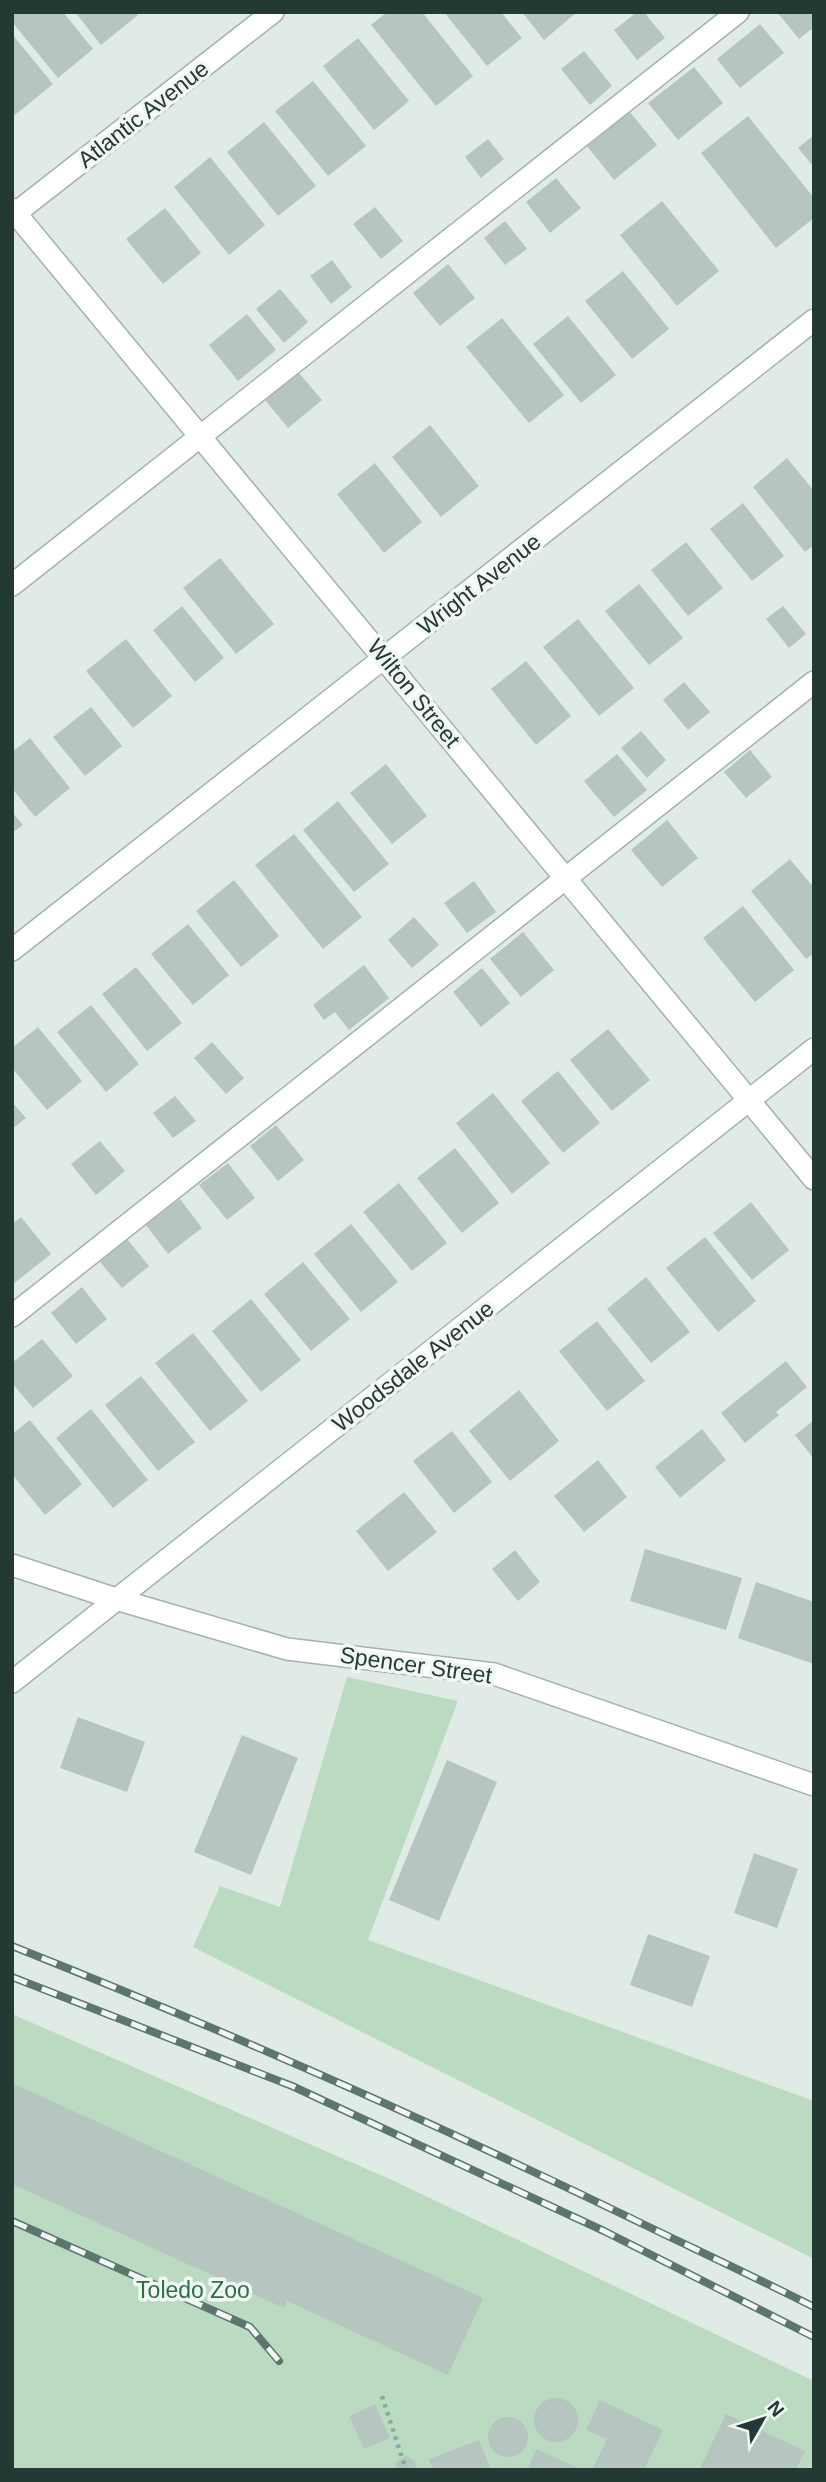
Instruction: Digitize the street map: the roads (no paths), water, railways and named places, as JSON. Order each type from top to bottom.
[{"type":"street","name":"Atlantic Avenue","points":[[14,213],[273,12]]},
{"type":"street","points":[[12,585],[738,12]]},
{"type":"street","name":"Wilton Street","points":[[14,213],[814,1179]]},
{"type":"street","name":"Wright Avenue","points":[[12,950],[814,320]]},
{"type":"street","points":[[12,1316],[814,682]]},
{"type":"street","name":"Woodsdale Avenue","points":[[12,1682],[814,1049]]},
{"type":"street","name":"Spencer Street","points":[[12,1565],[119,1600],[288,1649],[494,1674],[814,1785]]},
{"type":"railway","points":[[12,1946],[173,2011],[411,2115],[814,2307]]},
{"type":"railway","points":[[12,1977],[292,2086],[604,2231],[814,2337]]},
{"type":"railway","points":[[12,2221],[250,2327],[279,2361]]},
{"type":"park label","name":"Toledo Zoo","points":[[193,2290]]}]
